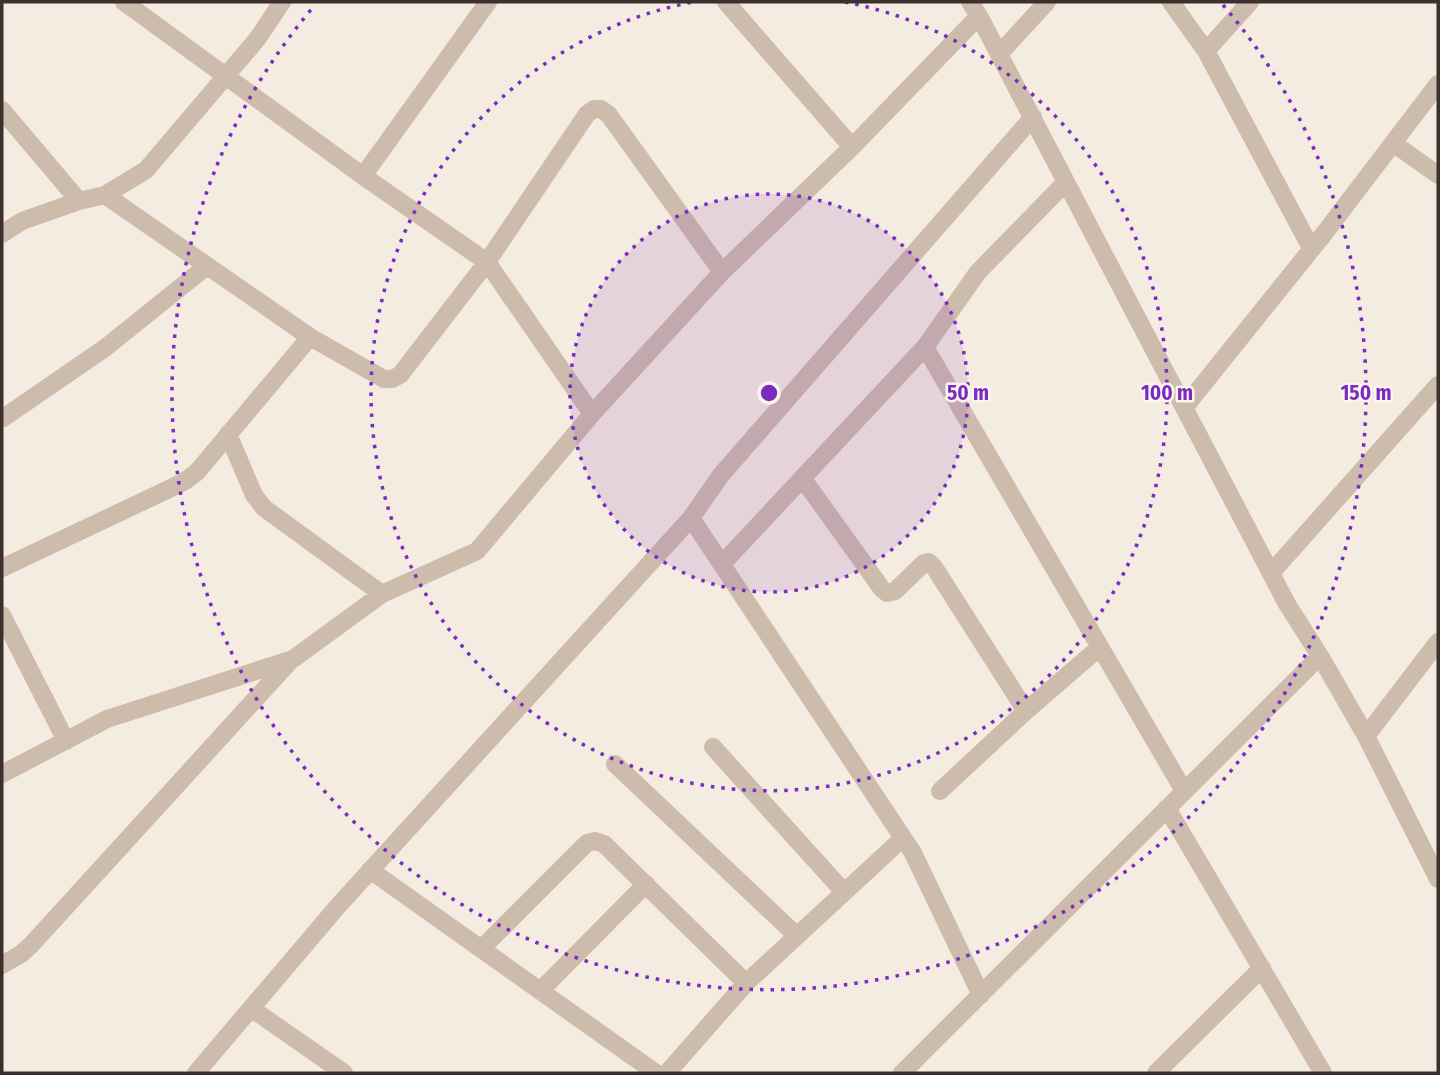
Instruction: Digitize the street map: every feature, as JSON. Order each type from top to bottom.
[{"type":"street","points":[[124,2],[363,176],[487,262],[592,414]]},
{"type":"street","points":[[2,234],[22,221],[105,195],[146,170],[258,38],[282,2]]},
{"type":"street","points":[[363,176],[488,2]]},
{"type":"street","points":[[726,2],[852,147]]},
{"type":"street","points":[[999,54],[1047,2]]},
{"type":"street","points":[[1171,2],[1206,51],[1311,248]]},
{"type":"street","points":[[1206,51],[1251,2]]},
{"type":"street","points":[[2,965],[31,945],[293,659],[382,594],[477,551],[592,414],[722,272],[852,147],[975,9],[1286,604],[1320,656],[1366,736],[1438,879]]},
{"type":"street","points":[[1184,408],[1438,84]]},
{"type":"street","points":[[105,195],[310,337],[384,379],[393,379],[400,375],[487,262],[587,114],[594,108],[609,115],[722,272]]},
{"type":"street","points":[[2,110],[79,201]]},
{"type":"street","points":[[196,1073],[370,870],[691,518],[721,475],[1033,117]]},
{"type":"street","points":[[1393,144],[1438,175]]},
{"type":"street","points":[[722,564],[925,347],[986,263],[1066,182]]},
{"type":"street","points":[[3,418],[105,348],[207,266]]},
{"type":"street","points":[[2,568],[185,481],[197,472],[310,337]]},
{"type":"street","points":[[925,347],[1184,791]]},
{"type":"street","points":[[1270,573],[1438,385]]},
{"type":"street","points":[[228,434],[254,495],[264,508],[382,594]]},
{"type":"street","points":[[803,479],[887,593],[895,591],[923,563],[929,562],[934,567],[1026,711]]},
{"type":"street","points":[[691,518],[913,853],[981,995]]},
{"type":"street","points":[[2,615],[66,741]]},
{"type":"street","points":[[1366,736],[1438,642]]},
{"type":"street","points":[[940,791],[1100,647]]},
{"type":"street","points":[[902,1073],[1320,656]]},
{"type":"street","points":[[2,774],[107,719],[293,659]]},
{"type":"street","points":[[713,747],[844,892]]},
{"type":"street","points":[[615,764],[797,936]]},
{"type":"street","points":[[1167,808],[1323,1073]]},
{"type":"street","points":[[667,1073],[746,983],[903,838]]},
{"type":"street","points":[[481,949],[587,843],[595,841],[604,844],[746,983]]},
{"type":"street","points":[[370,870],[656,1073]]},
{"type":"street","points":[[540,991],[646,884]]},
{"type":"street","points":[[1156,1073],[1262,968]]},
{"type":"street","points":[[252,1009],[344,1073]]}]
